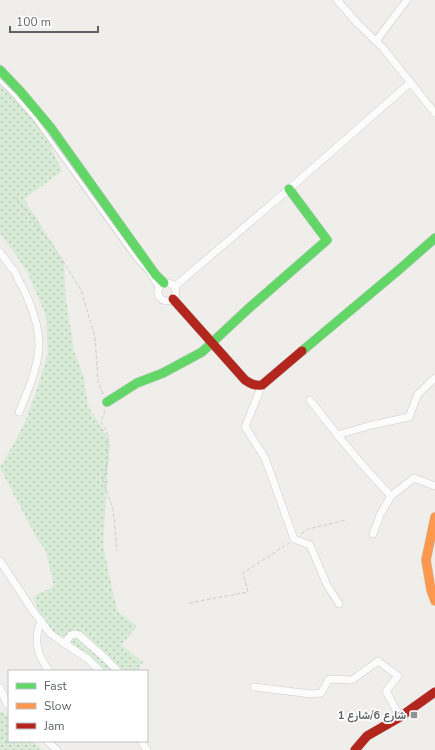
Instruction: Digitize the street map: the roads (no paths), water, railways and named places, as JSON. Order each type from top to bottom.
[{"type":"street","points":[[337,0],[357,23],[383,48],[435,113]]},
{"type":"street","points":[[376,41],[407,0]]},
{"type":"street","points":[[0,70],[21,90],[38,111],[162,285]]},
{"type":"street","points":[[0,75],[22,98],[52,134],[154,278],[162,285],[170,284],[174,287],[176,294],[173,299],[165,301],[160,298],[158,294],[162,285]]},
{"type":"street","points":[[174,287],[410,83]]},
{"type":"street","points":[[107,402],[137,383],[163,373],[202,352],[248,309],[327,240],[289,189]]},
{"type":"street","points":[[339,604],[327,585],[310,545],[294,539],[265,458],[245,427],[262,385],[435,238]]},
{"type":"street","points":[[0,252],[15,273],[34,314],[39,345],[34,372],[19,412]]},
{"type":"street","points":[[173,299],[245,380],[254,386],[262,385]]},
{"type":"street","points":[[337,435],[409,416],[418,394],[435,378]]},
{"type":"street","points":[[310,400],[337,435],[391,496]]},
{"type":"street","points":[[373,534],[380,515],[391,496],[414,478],[435,486]]},
{"type":"street","points":[[435,517],[426,560],[431,590],[435,602]]},
{"type":"street","points":[[0,561],[33,611],[50,633],[88,659],[99,670]]},
{"type":"street","points":[[41,621],[37,630],[36,640],[39,656],[48,670]]},
{"type":"street","points":[[64,644],[71,635],[79,635],[117,670]]},
{"type":"street","points":[[254,687],[311,694],[321,693],[329,679],[352,680],[378,661],[398,676],[386,691],[400,717]]},
{"type":"street","points":[[0,688],[6,704],[8,705]]},
{"type":"street","points":[[355,750],[367,736],[400,717],[435,693]]},
{"type":"street","points":[[48,742],[57,750]]},
{"type":"street","points":[[142,742],[148,750]]},
{"type":"lane","points":[[0,81],[35,119],[136,259],[154,278]]},
{"type":"place","name":"شارع 6/شارع 1","points":[[414,715]]}]
